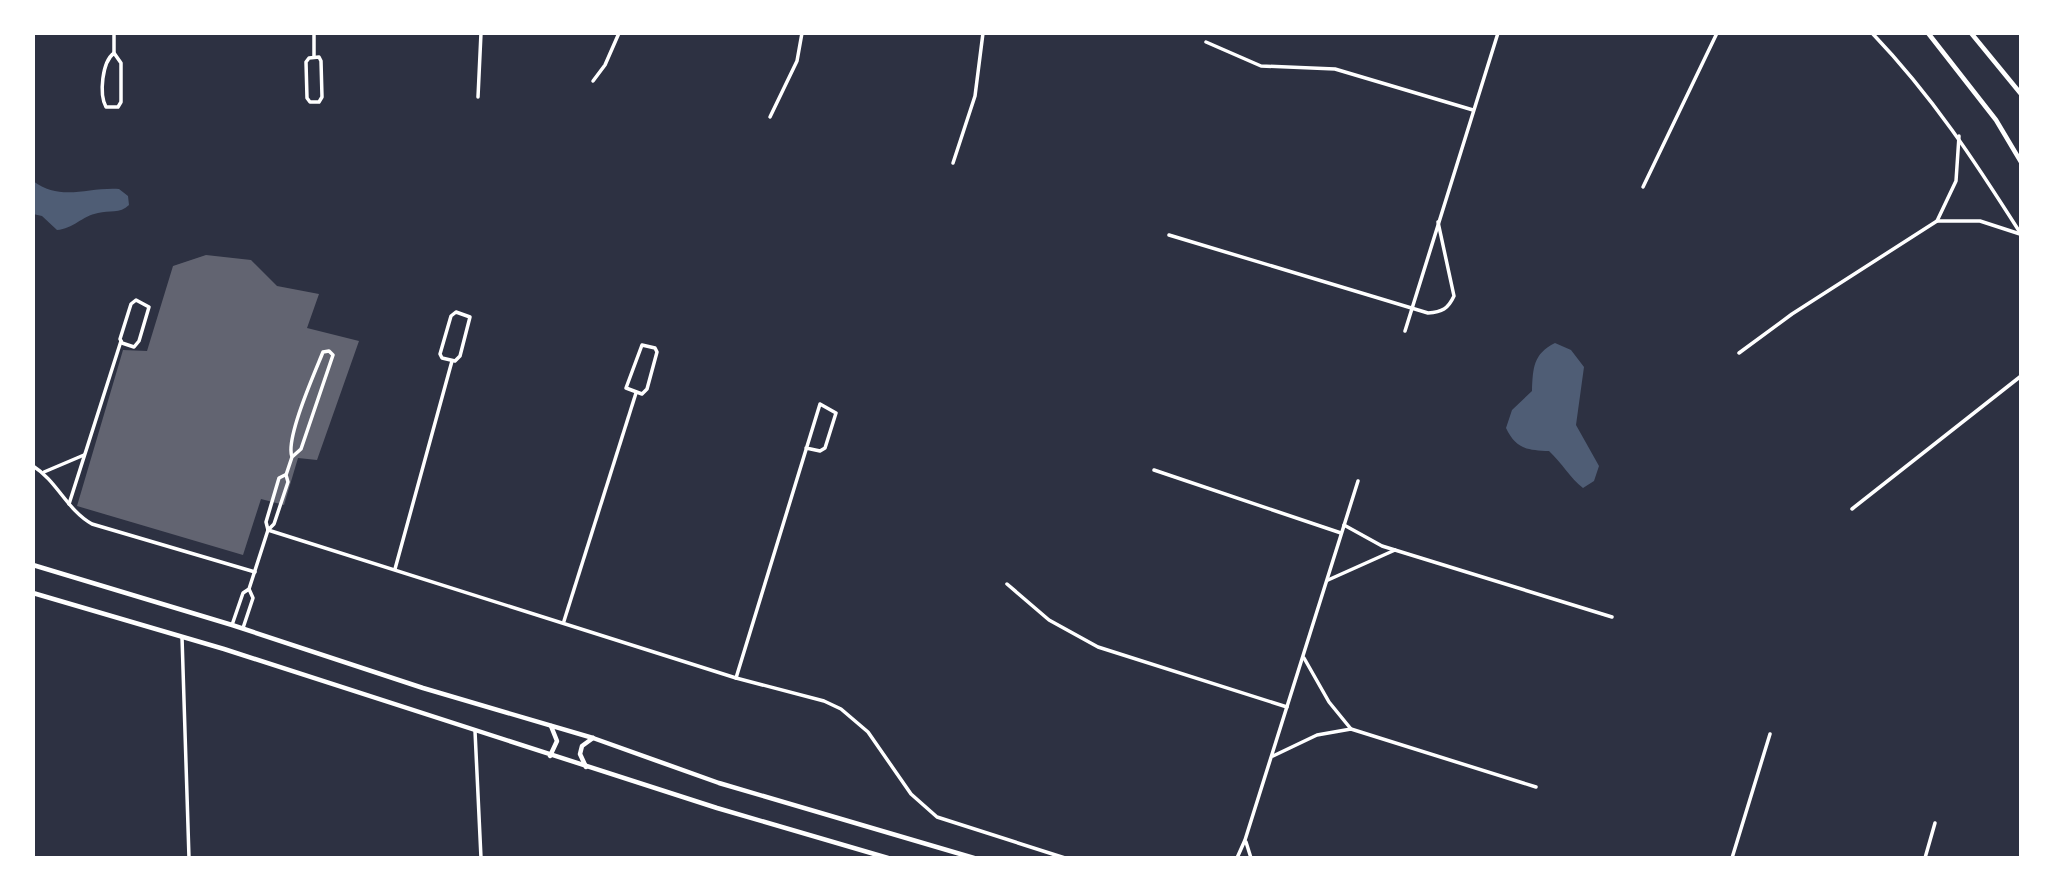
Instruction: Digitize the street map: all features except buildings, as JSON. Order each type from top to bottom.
[{"type":"main road","points":[[1928,33],[1996,120],[2021,162]]},
{"type":"main road","points":[[1971,33],[2021,94]]},
{"type":"main road","points":[[33,565],[243,628],[423,688],[593,738],[719,783],[974,858]]},
{"type":"main road","points":[[33,593],[182,637],[550,756],[888,858]]},
{"type":"main road","points":[[550,756],[557,741],[551,726]]},
{"type":"main road","points":[[586,767],[581,761],[582,747],[593,738]]},
{"type":"street","points":[[114,33],[114,53],[105,68],[103,100],[106,107],[118,107],[121,102],[121,63],[114,53]]},
{"type":"street","points":[[314,33],[314,57]]},
{"type":"street","points":[[478,97],[481,33]]},
{"type":"street","points":[[593,81],[605,65],[619,33]]},
{"type":"street","points":[[770,117],[797,61],[802,33]]},
{"type":"street","points":[[953,163],[975,96],[983,33]]},
{"type":"street","points":[[1405,331],[1498,33]]},
{"type":"street","points":[[1643,187],[1717,33]]},
{"type":"street","points":[[1872,33],[1934,102],[1959,136],[2021,234]]},
{"type":"street","points":[[1206,42],[1261,66],[1335,69],[1473,110]]},
{"type":"street","points":[[314,57],[321,61],[322,97],[319,102],[310,102],[307,98],[306,62],[314,57]]},
{"type":"street","points":[[1739,353],[1791,314],[1937,221],[1956,181],[1959,136]]},
{"type":"street","points":[[1937,221],[1980,221],[2021,234]]},
{"type":"street","points":[[1169,235],[1412,309],[1439,313],[1449,306],[1454,296],[1438,222]]},
{"type":"street","points":[[69,504],[131,304],[136,300],[147,303],[149,306],[137,345],[121,341]]},
{"type":"street","points":[[456,312],[468,315],[470,321],[458,360],[452,360],[442,358],[440,354],[451,316],[456,312]]},
{"type":"street","points":[[642,345],[654,348],[657,352],[647,389],[642,394],[636,393],[626,388],[638,349],[642,345]]},
{"type":"street","points":[[232,625],[243,593],[249,589],[268,530],[274,524],[288,482],[286,475],[292,457],[291,445],[323,352],[329,351],[333,355],[301,449],[292,457]]},
{"type":"street","points":[[395,569],[452,360]]},
{"type":"street","points":[[1852,509],[2021,376]]},
{"type":"street","points":[[564,622],[636,393]]},
{"type":"street","points":[[307,396],[318,400]]},
{"type":"street","points":[[736,678],[820,404],[834,409],[836,413],[825,448],[820,451],[807,448]]},
{"type":"street","points":[[43,472],[84,455]]},
{"type":"street","points":[[33,466],[43,472],[69,504],[92,524],[255,572]]},
{"type":"street","points":[[1154,470],[1342,533]]},
{"type":"street","points":[[268,530],[266,522],[279,478],[286,475]]},
{"type":"street","points":[[1237,858],[1245,840],[1358,481]]},
{"type":"street","points":[[1344,525],[1368,540],[1396,550],[1612,617]]},
{"type":"street","points":[[268,530],[736,678],[824,701],[841,709],[868,732],[911,794],[937,817],[1065,858]]},
{"type":"street","points":[[1326,581],[1396,550]]},
{"type":"street","points":[[1007,584],[1049,620],[1098,647],[1287,707]]},
{"type":"street","points":[[243,628],[253,598],[249,589]]},
{"type":"street","points":[[182,637],[189,858]]},
{"type":"street","points":[[1303,656],[1319,687],[1351,729]]},
{"type":"street","points":[[1271,757],[1317,734],[1351,729],[1536,787]]},
{"type":"street","points":[[475,731],[481,858]]},
{"type":"street","points":[[1732,858],[1770,734]]},
{"type":"street","points":[[1925,858],[1935,823]]},
{"type":"street","points":[[1245,840],[1251,858]]},
{"type":"water","points":[[33,181],[54,191],[64,192],[119,189],[128,196],[129,205],[118,211],[92,215],[57,230],[42,216],[33,214]]},
{"type":"water","points":[[1555,343],[1571,350],[1584,367],[1576,425],[1599,466],[1594,481],[1583,488],[1549,451],[1523,447],[1506,428],[1512,410],[1532,391],[1538,357]]}]
